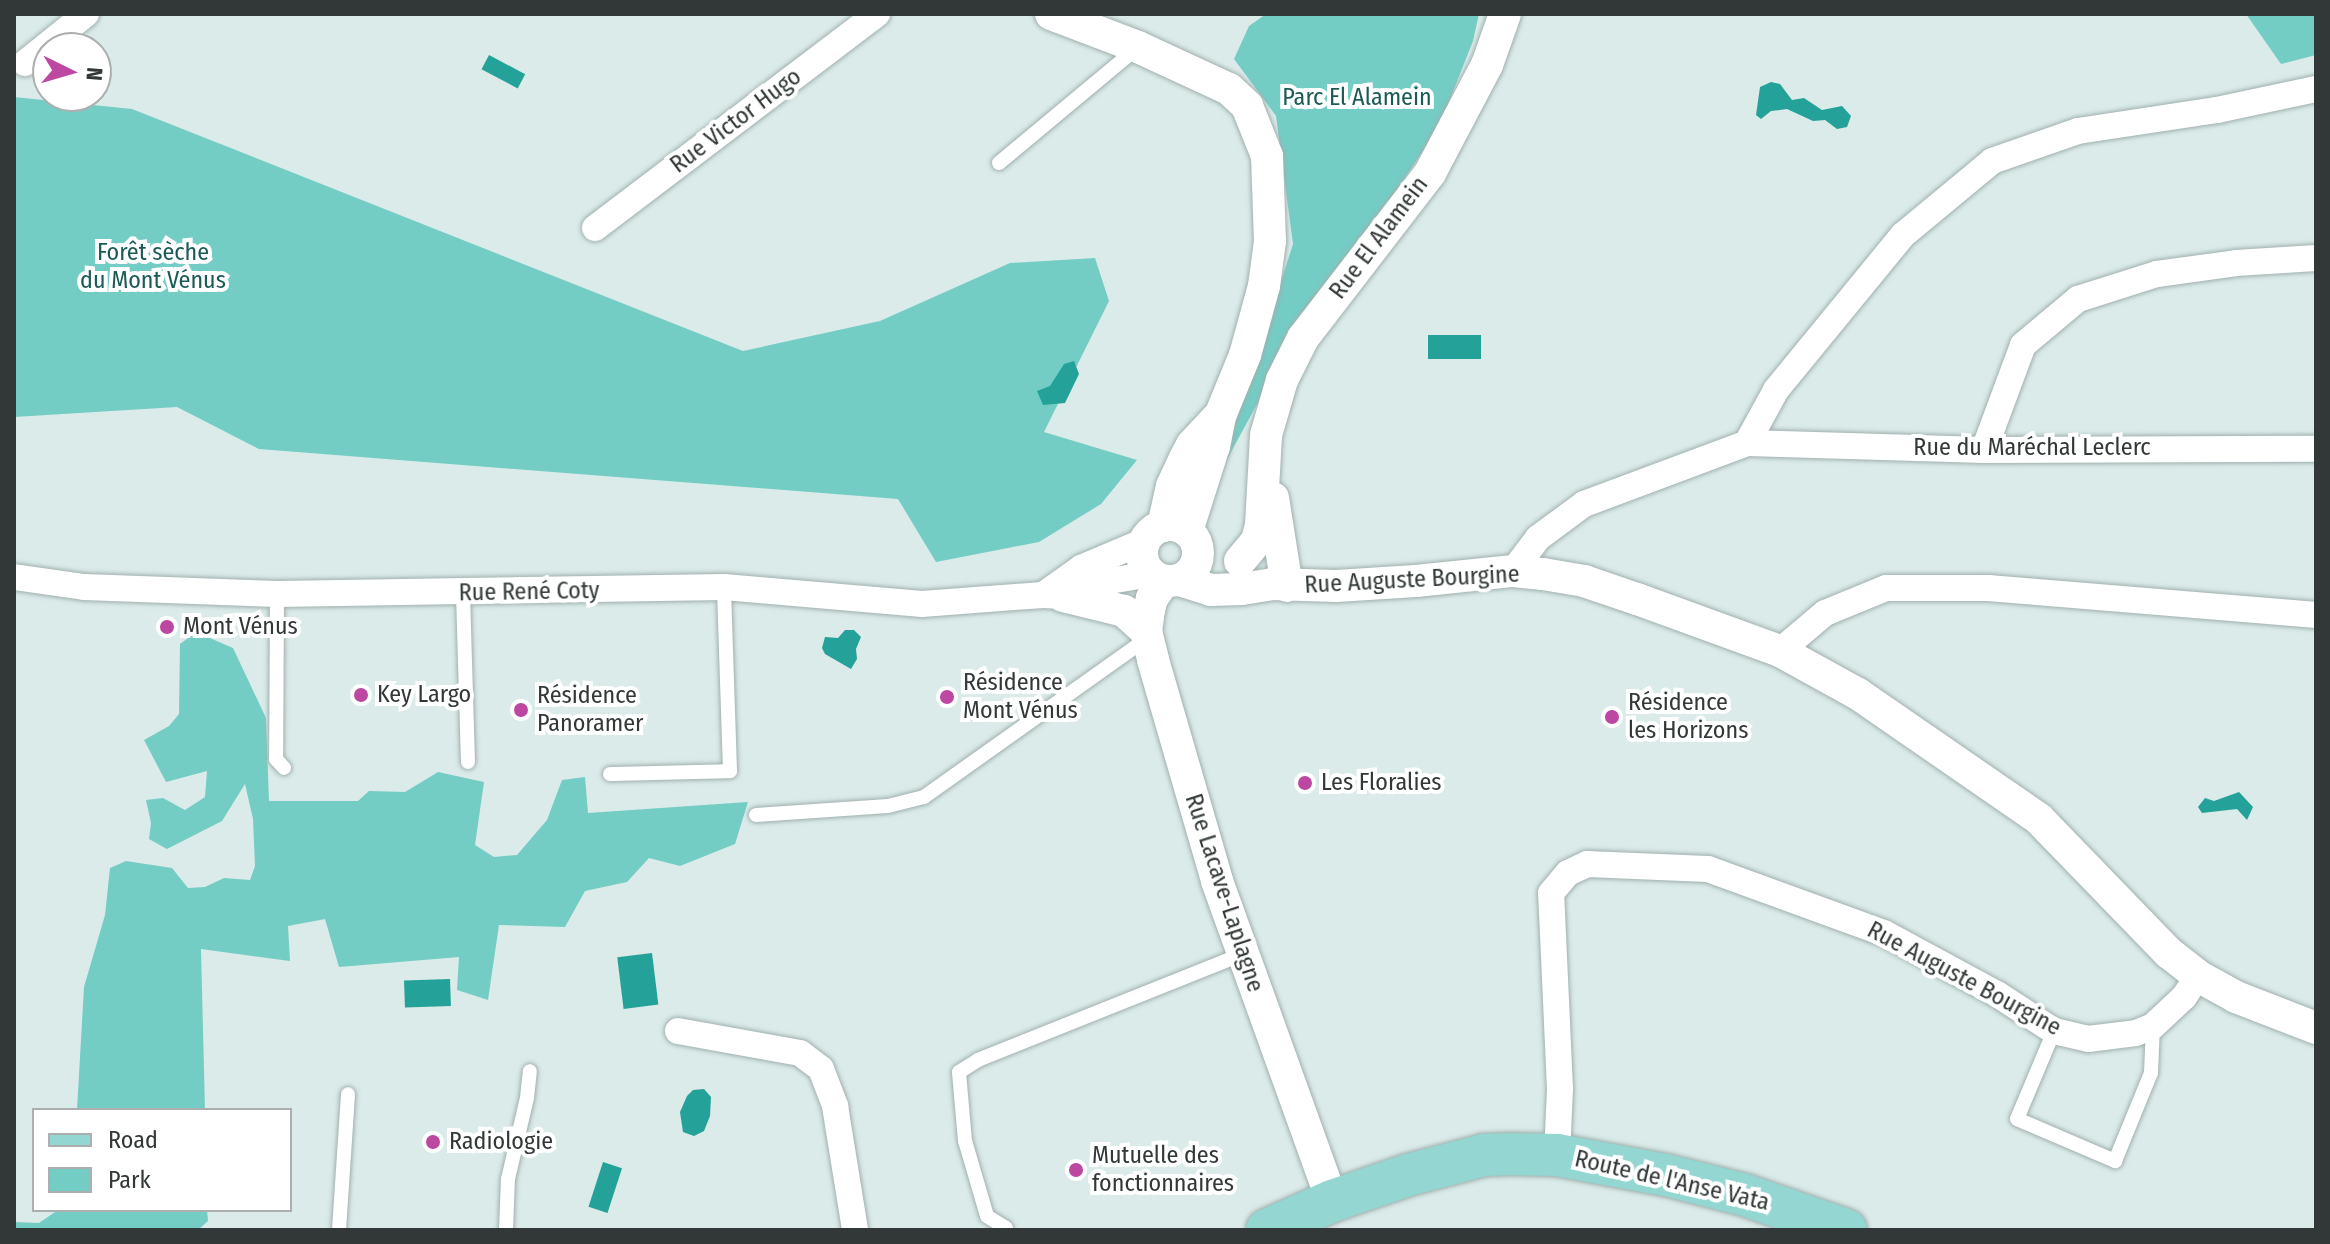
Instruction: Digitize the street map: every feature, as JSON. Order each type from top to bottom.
[{"type":"main road","name":"Route de l'Anse Vata","points":[[1267,1230],[1332,1201],[1408,1175],[1484,1155],[1557,1155],[1615,1164],[1745,1195],[1846,1230]]},
{"type":"street","points":[[19,61],[86,14]]},
{"type":"street","name":"Rue Victor Hugo","points":[[595,228],[877,14]]},
{"type":"street","points":[[1051,14],[1138,47],[1229,89],[1247,106],[1267,156],[1270,241],[1264,286],[1245,355],[1220,416],[1208,469],[1173,536],[1144,564],[1164,578]]},
{"type":"street","name":"Rue El Alamein","points":[[1240,561],[1257,541],[1272,409],[1303,338],[1430,173],[1487,65],[1505,14]]},
{"type":"street","points":[[1513,571],[1538,538],[1584,504],[1747,443],[1776,390],[1903,235],[1992,161],[2078,131],[2217,110],[2316,89]]},
{"type":"street","points":[[1984,450],[2023,345],[2078,299],[2157,274],[2236,263],[2316,258]]},
{"type":"street","name":"Rue du Maréchal Leclerc","points":[[1747,443],[1984,450],[2316,449]]},
{"type":"street","name":"Rue El Alamein","points":[[1265,464],[1276,512],[1280,585]]},
{"type":"street","points":[[1276,512],[1302,555],[1336,586]]},
{"type":"street","points":[[1147,634],[1152,598],[1164,578],[1193,571],[1173,536]]},
{"type":"street","points":[[1053,596],[1081,568],[1173,536]]},
{"type":"street","name":"Rue Auguste Bourgine","points":[[1173,536],[1240,561],[1280,585]]},
{"type":"street","name":"Rue Auguste Bourgine","points":[[1164,578],[1211,590],[1280,585],[1336,586],[1513,571],[1584,581],[1780,651],[1858,694],[2039,819],[2169,953],[2198,976],[2184,997],[2153,1026],[2136,1033],[2088,1039],[2054,1031],[1997,994],[1884,933],[1708,869],[1587,864],[1568,873],[1551,893],[1560,1089],[1557,1155]]},
{"type":"street","name":"Rue René Coty","points":[[14,577],[84,587],[277,594],[463,594],[724,587],[922,604],[1053,596],[1104,582],[1164,578]]},
{"type":"street","points":[[1780,651],[1825,613],[1886,588],[1989,588],[2316,615]]},
{"type":"street","points":[[1053,596],[1124,611],[1147,634]]},
{"type":"street","name":"Rue Lacave-Laplagne","points":[[1147,634],[1217,881],[1332,1201]]},
{"type":"street","points":[[2198,976],[2236,997],[2316,1028]]},
{"type":"street","points":[[678,1031],[800,1053],[821,1069],[835,1106],[855,1230]]},
{"type":"lane","points":[[999,163],[1138,47]]},
{"type":"lane","points":[[610,774],[730,771],[724,587]]},
{"type":"lane","points":[[277,594],[276,759],[284,768]]},
{"type":"lane","points":[[463,594],[468,762]]},
{"type":"lane","points":[[756,815],[888,806],[924,797],[1147,634]]},
{"type":"lane","points":[[1006,1228],[987,1216],[965,1141],[959,1072],[978,1060],[1243,954]]},
{"type":"lane","points":[[2054,1031],[2017,1119],[2115,1161],[2151,1073],[2153,1026]]},
{"type":"lane","points":[[506,1230],[508,1179],[527,1098],[530,1071]]},
{"type":"lane","points":[[339,1230],[348,1094]]},
{"type":"green space","name":"Parc El Alamein","points":[[1266,14],[1479,14],[1473,41],[1439,127],[1357,249],[1304,318],[1219,474],[1293,244],[1276,116],[1234,59],[1249,26]]},
{"type":"green space","points":[[2246,14],[2316,14],[2316,55],[2281,64]]},
{"type":"green space","name":"Forêt sèche du Mont Vénus","points":[[14,97],[32,99],[32,112],[112,112],[112,107],[132,109],[743,351],[880,321],[1010,263],[1095,258],[1109,301],[1044,432],[1137,460],[1101,504],[1039,542],[936,562],[898,499],[259,449],[177,407],[14,417]]},
{"type":"green space","points":[[196,632],[233,648],[266,718],[269,801],[358,801],[369,791],[405,792],[438,772],[484,782],[475,845],[494,857],[517,855],[547,820],[562,780],[585,777],[588,813],[748,802],[735,844],[680,866],[649,858],[627,882],[585,891],[565,927],[499,925],[488,1000],[457,990],[459,957],[339,967],[325,919],[288,926],[290,961],[201,949],[205,1108],[77,1108],[84,987],[105,915],[110,868],[126,861],[172,868],[188,888],[205,887],[224,878],[250,880],[255,866],[253,819],[245,784],[222,821],[167,849],[149,839],[151,823],[146,800],[163,798],[185,810],[205,797],[207,771],[166,782],[144,740],[169,726],[179,714],[180,644]]},
{"type":"green space","points":[[55,1212],[207,1212],[208,1221],[198,1230],[14,1230],[14,1222],[39,1223]]},
{"type":"shaded area","points":[[489,55],[525,74],[518,88],[481,69]]},
{"type":"shaded area","points":[[1771,82],[1780,84],[1792,100],[1804,98],[1822,110],[1842,106],[1851,116],[1847,127],[1837,129],[1825,120],[1813,121],[1787,109],[1771,111],[1761,119],[1756,115],[1760,87]]},
{"type":"shaded area","points":[[1428,335],[1481,335],[1481,359],[1428,359]]},
{"type":"shaded area","points":[[1074,361],[1079,374],[1065,403],[1043,405],[1037,391],[1050,386],[1064,364]]},
{"type":"shaded area","points":[[845,630],[854,630],[861,637],[856,649],[857,659],[851,669],[825,654],[822,648],[825,637],[838,638]]},
{"type":"shaded area","points":[[2239,792],[2253,807],[2247,820],[2237,809],[2202,813],[2198,807],[2205,798],[2214,801]]},
{"type":"shaded area","points":[[652,953],[658,1005],[624,1009],[617,957]]},
{"type":"shaded area","points":[[450,979],[451,1006],[405,1008],[404,981]]},
{"type":"shaded area","points":[[704,1089],[711,1097],[710,1116],[704,1131],[694,1136],[683,1132],[680,1112],[693,1090]]},
{"type":"shaded area","points":[[603,1162],[622,1168],[607,1213],[588,1207]]},
{"type":"place","name":"Mont Vénus","points":[[167,627]]},
{"type":"place","name":"Key Largo","points":[[361,695]]},
{"type":"place","name":"Résidence Mont Vénus","points":[[947,697]]},
{"type":"place","name":"Résidence Panoramer","points":[[521,710]]},
{"type":"place","name":"Résidence les Horizons","points":[[1612,717]]},
{"type":"place","name":"Les Floralies","points":[[1305,783]]},
{"type":"place","name":"Radiologie","points":[[433,1142]]},
{"type":"place","name":"Mutuelle des fonctionnaires","points":[[1076,1170]]}]
